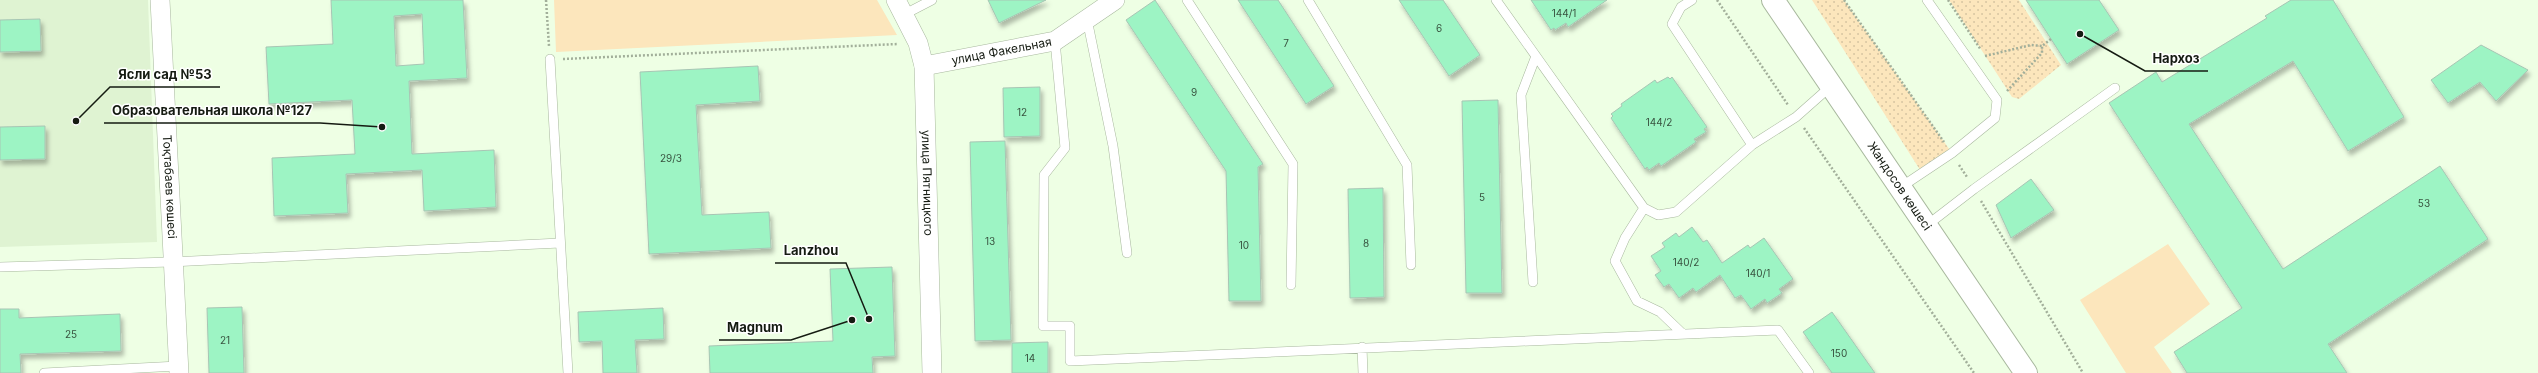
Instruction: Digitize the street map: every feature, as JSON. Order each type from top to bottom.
[{"type":"main road","name":"Жандосов көшесі","points":[[1773,0],[1899,188],[2026,373]]},
{"type":"street","name":"Тоқтабаев көшесі","points":[[160,0],[178,370]]},
{"type":"street","name":"улица Факельная","points":[[924,66],[1056,40],[1115,0]]},
{"type":"street","name":"улица Пятницкого","points":[[901,7],[918,43],[924,66],[932,373]]},
{"type":"lane","points":[[901,7],[932,0]]},
{"type":"lane","points":[[1187,0],[1293,164],[1291,285]]},
{"type":"lane","points":[[1308,0],[1407,165],[1411,265]]},
{"type":"lane","points":[[1496,0],[1644,208],[1658,215],[1676,212],[1752,145],[1796,117],[1831,86]]},
{"type":"lane","points":[[1692,0],[1681,7],[1672,24],[1752,145]]},
{"type":"lane","points":[[1899,188],[1952,153],[1995,118],[1997,100],[1927,0]]},
{"type":"lane","points":[[1087,19],[1113,146],[1128,253]]},
{"type":"lane","points":[[1056,40],[1065,148],[1044,175],[1043,326],[1070,326],[1070,361],[1362,347],[1778,330],[1809,373]]},
{"type":"lane","points":[[1532,282],[1521,95],[1536,56]]},
{"type":"lane","points":[[550,59],[568,373]]},
{"type":"lane","points":[[1926,226],[1974,189],[2114,88]]},
{"type":"lane","points":[[1644,208],[1625,238],[1615,261],[1637,301],[1660,312],[1683,334]]},
{"type":"lane","points":[[0,266],[172,262],[560,243]]},
{"type":"lane","points":[[1362,347],[1363,373]]},
{"type":"lane","points":[[44,373],[178,370]]},
{"type":"path","points":[[546,0],[550,59],[918,43]]},
{"type":"path","points":[[1716,0],[1974,373]]},
{"type":"path","points":[[1844,0],[1952,153],[2082,373]]},
{"type":"path","points":[[1948,0],[1986,57],[2031,45],[2042,46],[2051,39]]},
{"type":"path","points":[[2008,91],[2042,53],[2042,46]]},
{"type":"shaded area","points":[[0,0],[148,0],[157,242],[0,247]]},
{"type":"shaded area","points":[[554,0],[877,0],[897,35],[556,52]]},
{"type":"shaded area","points":[[1812,0],[1844,0],[1952,153],[1922,173]]},
{"type":"shaded area","points":[[1949,0],[2019,0],[2061,65],[2019,99],[2012,97]]},
{"type":"shaded area","points":[[2168,244],[2210,304],[2154,347],[2172,373],[2126,373],[2080,300]]},
{"type":"building","points":[[331,0],[463,0],[467,78],[409,81],[412,154],[494,150],[496,207],[424,211],[422,170],[346,174],[348,213],[274,216],[272,158],[355,154],[352,100],[269,104],[266,47],[333,44]],"holes":[[[422,14],[424,64],[396,66],[394,16]]]},
{"type":"building","points":[[988,0],[1046,0],[999,23]]},
{"type":"building","points":[[1155,0],[1263,164],[1258,167],[1261,301],[1229,301],[1226,171],[1126,20]]},
{"type":"building","points":[[1238,0],[1278,0],[1334,86],[1306,104]]},
{"type":"building","points":[[1399,0],[1443,0],[1480,55],[1449,76]]},
{"type":"building","points":[[1531,0],[1607,0],[1568,27],[1566,23],[1555,30],[1554,28],[1551,30]]},
{"type":"building","points":[[2026,0],[2099,0],[2119,30],[2067,64]]},
{"type":"building","points":[[2291,0],[2333,0],[2404,117],[2348,151],[2293,61],[2189,124],[2283,269],[2440,166],[2488,239],[2328,344],[2347,373],[2187,373],[2174,352],[2242,308],[2109,103],[2156,72],[2162,82],[2267,18],[2265,16]]},
{"type":"building","points":[[40,19],[41,51],[0,52],[0,20]]},
{"type":"building","points":[[2481,45],[2528,70],[2496,101],[2480,82],[2448,103],[2431,80]]},
{"type":"building","points":[[758,66],[760,101],[696,105],[702,215],[769,212],[771,248],[649,254],[640,72]]},
{"type":"building","points":[[1668,77],[1670,79],[1672,77],[1707,127],[1704,129],[1706,132],[1694,139],[1696,142],[1661,166],[1659,163],[1649,170],[1647,167],[1645,169],[1611,118],[1613,116],[1611,114],[1622,106],[1621,104],[1655,80],[1657,83]]},
{"type":"building","points":[[1040,87],[1040,136],[1004,137],[1003,88]]},
{"type":"building","points":[[1498,100],[1502,293],[1466,293],[1462,101]]},
{"type":"building","points":[[45,126],[45,159],[0,160],[0,127]]},
{"type":"building","points":[[1005,141],[1011,340],[975,341],[970,142]]},
{"type":"building","points":[[2031,179],[2054,210],[2011,238],[1996,205]]},
{"type":"building","points":[[1383,188],[1384,297],[1350,298],[1348,189]]},
{"type":"building","points":[[1692,227],[1703,242],[1707,240],[1722,263],[1748,245],[1750,248],[1764,238],[1793,279],[1779,289],[1782,293],[1767,303],[1765,299],[1751,309],[1741,295],[1735,298],[1720,275],[1696,292],[1693,288],[1679,298],[1669,284],[1664,287],[1655,275],[1661,271],[1651,256],[1665,247],[1662,243],[1676,233],[1679,237]]},
{"type":"building","points":[[892,267],[895,356],[872,357],[873,373],[710,373],[709,346],[833,341],[830,269]]},
{"type":"building","points":[[242,307],[244,373],[209,373],[207,308]]},
{"type":"building","points":[[663,308],[664,339],[635,340],[637,373],[603,373],[602,341],[579,342],[578,312]]},
{"type":"building","points":[[0,309],[19,309],[19,318],[120,314],[121,351],[20,354],[21,373],[0,373]]},
{"type":"building","points":[[1832,312],[1875,373],[1832,373],[1803,332]]},
{"type":"building","points":[[1048,342],[1048,373],[1012,373],[1012,343]]},
{"type":"place","name":"Нархоз","points":[[2080,34]]},
{"type":"place","name":"Ясли сад №53","points":[[76,121]]},
{"type":"place","name":"Образовательная школа №127","points":[[382,127]]},
{"type":"place","name":"Lanzhou","points":[[869,319]]},
{"type":"place","name":"Magnum","points":[[852,320]]}]
